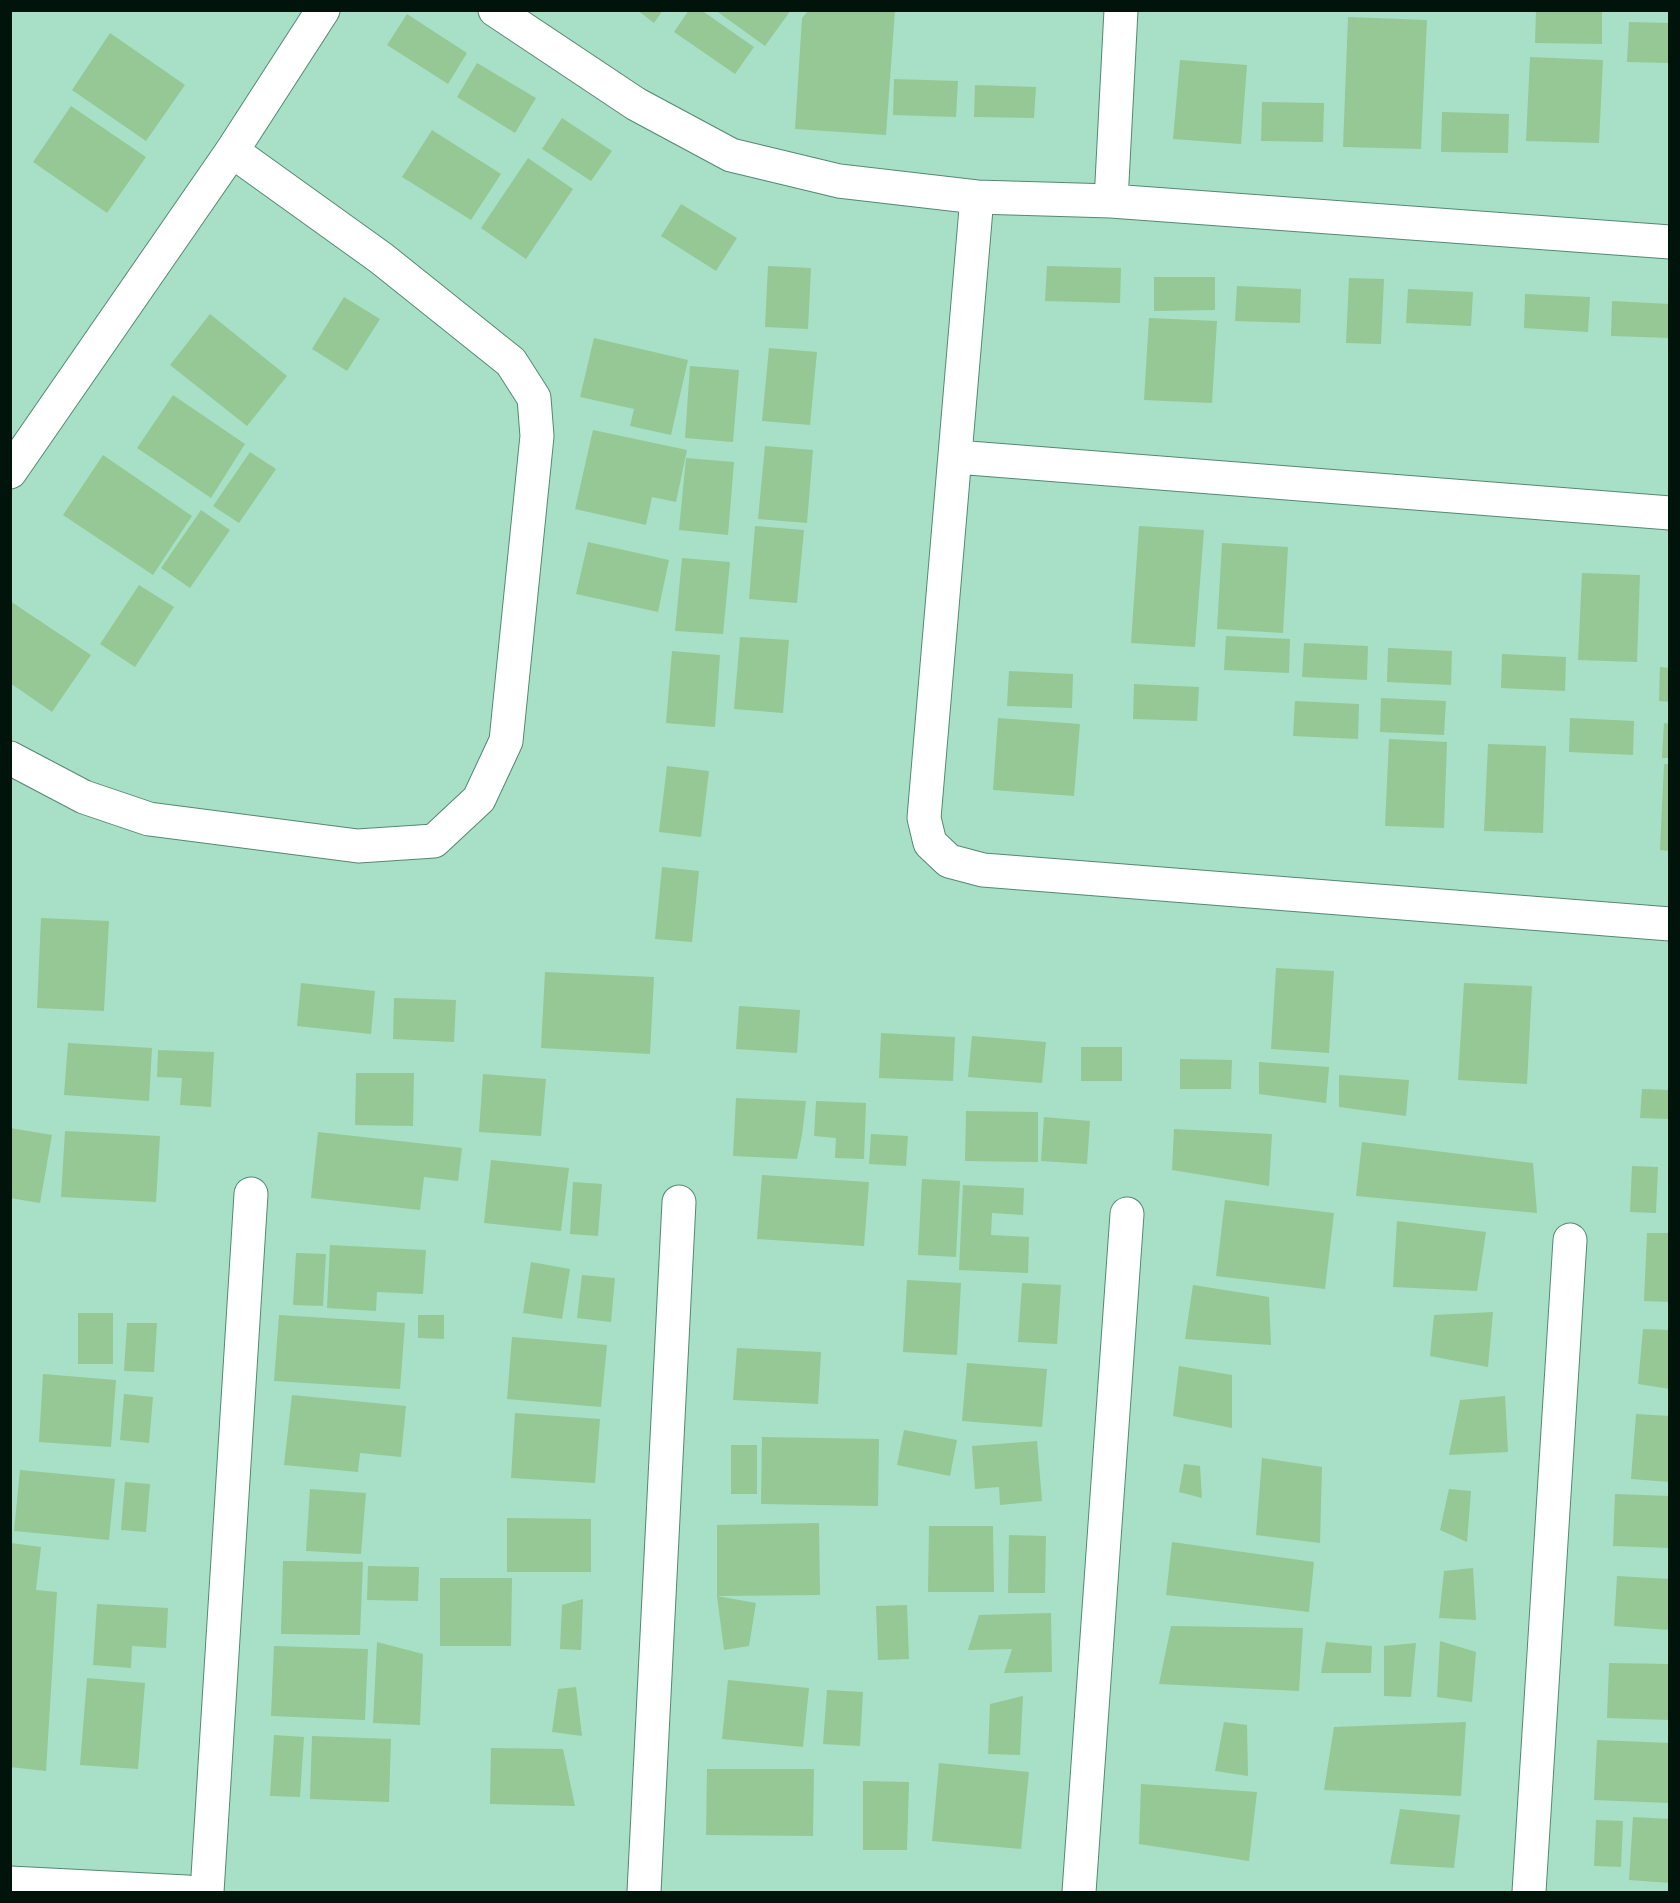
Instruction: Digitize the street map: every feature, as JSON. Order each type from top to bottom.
[{"type":"street","points":[[10,472],[232,151],[323,10]]},
{"type":"street","points":[[495,10],[636,104],[731,155],[839,181],[977,197],[1112,201],[1670,242]]},
{"type":"street","points":[[1112,201],[1121,10]]},
{"type":"street","points":[[10,758],[84,797],[149,819],[358,846],[434,842],[479,799],[506,741],[537,436],[534,398],[511,362],[381,258],[232,151]]},
{"type":"street","points":[[977,197],[924,818],[930,843],[949,861],[983,870],[1670,924]]},
{"type":"street","points":[[956,457],[1670,513]]},
{"type":"street","points":[[207,1893],[250,1194]]},
{"type":"street","points":[[644,1893],[678,1202]]},
{"type":"street","points":[[1079,1893],[1127,1214]]},
{"type":"street","points":[[1530,1893],[1569,1240]]},
{"type":"street","points":[[10,1884],[187,1893]]},
{"type":"building","points":[[637,10],[663,10],[654,23]]},
{"type":"building","points":[[689,10],[701,10],[754,47],[735,74],[674,32]]},
{"type":"building","points":[[715,10],[791,10],[765,46]]},
{"type":"building","points":[[809,10],[895,10],[886,135],[795,129],[802,18]]},
{"type":"building","points":[[1536,10],[1602,10],[1602,44],[1535,43]]},
{"type":"building","points":[[407,14],[467,53],[448,84],[387,45]]},
{"type":"building","points":[[1348,17],[1427,20],[1421,149],[1343,147]]},
{"type":"building","points":[[1629,22],[1670,23],[1670,63],[1627,62]]},
{"type":"building","points":[[110,33],[185,85],[146,141],[72,90]]},
{"type":"building","points":[[1530,57],[1603,60],[1599,143],[1526,141]]},
{"type":"building","points":[[1180,60],[1247,65],[1241,144],[1173,139]]},
{"type":"building","points":[[477,63],[536,98],[515,133],[457,97]]},
{"type":"building","points":[[894,79],[958,81],[956,117],[893,115]]},
{"type":"building","points":[[975,85],[1036,87],[1034,118],[974,117]]},
{"type":"building","points":[[1262,102],[1324,103],[1323,142],[1261,141]]},
{"type":"building","points":[[71,106],[146,157],[107,213],[33,162]]},
{"type":"building","points":[[1442,112],[1509,114],[1508,153],[1441,152]]},
{"type":"building","points":[[562,118],[612,151],[591,181],[542,149]]},
{"type":"building","points":[[432,130],[501,174],[471,220],[402,177]]},
{"type":"building","points":[[528,158],[573,189],[526,259],[481,228]]},
{"type":"building","points":[[681,204],[737,238],[716,271],[661,236]]},
{"type":"building","points":[[768,266],[811,268],[808,329],[765,327]]},
{"type":"building","points":[[1047,266],[1121,268],[1120,303],[1045,301]]},
{"type":"building","points":[[1154,277],[1215,277],[1215,310],[1154,311]]},
{"type":"building","points":[[1349,278],[1384,279],[1381,344],[1346,343]]},
{"type":"building","points":[[1237,286],[1301,289],[1300,323],[1235,321]]},
{"type":"building","points":[[1408,289],[1473,292],[1471,326],[1406,323]]},
{"type":"building","points":[[1525,294],[1590,297],[1588,332],[1524,328]]},
{"type":"building","points":[[344,297],[380,319],[347,371],[312,349]]},
{"type":"building","points":[[1612,301],[1670,304],[1670,338],[1611,336]]},
{"type":"building","points":[[210,314],[287,376],[247,426],[170,365]]},
{"type":"building","points":[[1149,318],[1217,321],[1212,403],[1144,400]]},
{"type":"building","points":[[594,338],[688,360],[671,435],[630,426],[634,409],[580,397]]},
{"type":"building","points":[[769,348],[817,352],[810,425],[762,421]]},
{"type":"building","points":[[690,366],[739,370],[733,442],[685,438]]},
{"type":"building","points":[[173,395],[245,444],[211,498],[137,448]]},
{"type":"building","points":[[593,430],[687,450],[676,502],[652,497],[646,525],[575,509]]},
{"type":"building","points":[[765,446],[813,450],[807,523],[758,519]]},
{"type":"building","points":[[250,452],[276,469],[239,523],[213,506]]},
{"type":"building","points":[[103,455],[192,516],[153,575],[63,515]]},
{"type":"building","points":[[686,458],[734,462],[728,535],[679,530]]},
{"type":"building","points":[[201,510],[230,530],[190,588],[161,568]]},
{"type":"building","points":[[755,526],[804,530],[797,603],[749,599]]},
{"type":"building","points":[[1139,526],[1204,530],[1195,647],[1131,643]]},
{"type":"building","points":[[588,542],[669,560],[658,612],[576,594]]},
{"type":"building","points":[[1222,543],[1288,547],[1283,633],[1217,629]]},
{"type":"building","points":[[682,558],[730,562],[723,634],[675,631]]},
{"type":"building","points":[[1582,573],[1640,575],[1637,662],[1578,660]]},
{"type":"building","points":[[139,585],[174,607],[135,667],[100,644]]},
{"type":"building","points":[[10,601],[91,655],[52,712],[10,683]]},
{"type":"building","points":[[1226,636],[1290,639],[1289,673],[1224,670]]},
{"type":"building","points":[[740,637],[789,640],[783,713],[734,709]]},
{"type":"building","points":[[1304,643],[1368,646],[1367,680],[1302,677]]},
{"type":"building","points":[[1388,648],[1452,651],[1451,685],[1387,682]]},
{"type":"building","points":[[672,651],[720,655],[715,727],[666,723]]},
{"type":"building","points":[[1502,654],[1566,657],[1565,691],[1501,688]]},
{"type":"building","points":[[1660,667],[1670,668],[1670,702],[1659,701]]},
{"type":"building","points":[[1009,671],[1073,674],[1072,708],[1007,706]]},
{"type":"building","points":[[1134,684],[1199,687],[1197,721],[1133,719]]},
{"type":"building","points":[[1381,698],[1446,701],[1444,735],[1380,732]]},
{"type":"building","points":[[1295,701],[1359,704],[1358,739],[1293,736]]},
{"type":"building","points":[[998,718],[1080,724],[1074,796],[993,790]]},
{"type":"building","points":[[1570,718],[1634,721],[1633,755],[1569,752]]},
{"type":"building","points":[[1664,723],[1670,724],[1670,758],[1662,758]]},
{"type":"building","points":[[1389,739],[1447,742],[1444,828],[1385,826]]},
{"type":"building","points":[[1488,744],[1546,746],[1543,833],[1484,831]]},
{"type":"building","points":[[1664,764],[1670,764],[1670,851],[1660,850]]},
{"type":"building","points":[[667,766],[709,771],[701,837],[659,832]]},
{"type":"building","points":[[662,867],[699,871],[692,942],[655,939]]},
{"type":"building","points":[[41,918],[109,921],[104,1011],[37,1008]]},
{"type":"building","points":[[1276,968],[1334,971],[1329,1053],[1271,1049]]},
{"type":"building","points":[[545,972],[654,977],[650,1054],[541,1048]]},
{"type":"building","points":[[301,983],[375,991],[371,1034],[297,1026]]},
{"type":"building","points":[[1464,983],[1532,986],[1527,1084],[1458,1080]]},
{"type":"building","points":[[394,998],[456,1000],[454,1042],[393,1039]]},
{"type":"building","points":[[739,1006],[800,1010],[797,1053],[736,1049]]},
{"type":"building","points":[[881,1033],[955,1037],[953,1081],[879,1078]]},
{"type":"building","points":[[972,1036],[1046,1042],[1042,1083],[968,1077]]},
{"type":"building","points":[[68,1043],[152,1048],[149,1101],[64,1095]]},
{"type":"building","points":[[1081,1047],[1122,1047],[1122,1081],[1081,1081]]},
{"type":"building","points":[[158,1050],[214,1052],[211,1107],[180,1105],[182,1078],[157,1077]]},
{"type":"building","points":[[1180,1059],[1232,1060],[1231,1089],[1180,1089]]},
{"type":"building","points":[[1259,1062],[1329,1067],[1326,1103],[1259,1094]]},
{"type":"building","points":[[356,1073],[414,1073],[413,1126],[355,1125]]},
{"type":"building","points":[[483,1074],[546,1079],[541,1136],[479,1132]]},
{"type":"building","points":[[1339,1075],[1409,1080],[1406,1116],[1339,1107]]},
{"type":"building","points":[[1642,1089],[1670,1090],[1670,1119],[1640,1118]]},
{"type":"building","points":[[736,1098],[806,1101],[797,1159],[733,1156]]},
{"type":"building","points":[[816,1101],[866,1103],[864,1159],[835,1158],[836,1138],[814,1136]]},
{"type":"building","points":[[966,1111],[1038,1112],[1038,1162],[965,1161]]},
{"type":"building","points":[[1044,1117],[1090,1121],[1087,1164],[1041,1161]]},
{"type":"building","points":[[10,1128],[52,1135],[40,1203],[10,1198]]},
{"type":"building","points":[[1174,1129],[1272,1134],[1269,1186],[1172,1170]]},
{"type":"building","points":[[65,1131],[160,1136],[156,1202],[61,1197]]},
{"type":"building","points":[[318,1132],[462,1148],[458,1181],[424,1177],[420,1210],[311,1198]]},
{"type":"building","points":[[871,1134],[908,1136],[906,1166],[869,1164]]},
{"type":"building","points":[[1362,1142],[1533,1163],[1537,1213],[1356,1196]]},
{"type":"building","points":[[491,1160],[569,1168],[561,1231],[484,1223]]},
{"type":"building","points":[[1632,1166],[1658,1167],[1656,1213],[1630,1212]]},
{"type":"building","points":[[762,1175],[869,1182],[864,1246],[757,1239]]},
{"type":"building","points":[[922,1179],[960,1181],[956,1257],[918,1255]]},
{"type":"building","points":[[573,1182],[602,1184],[598,1236],[570,1234]]},
{"type":"building","points":[[963,1185],[1024,1188],[1023,1215],[992,1213],[991,1235],[1029,1237],[1028,1273],[959,1270]]},
{"type":"building","points":[[1225,1200],[1334,1213],[1325,1289],[1216,1276]]},
{"type":"building","points":[[1397,1221],[1486,1232],[1477,1291],[1393,1287]]},
{"type":"building","points":[[1647,1233],[1670,1233],[1670,1302],[1644,1301]]},
{"type":"building","points":[[330,1245],[426,1250],[423,1294],[377,1292],[376,1311],[327,1308]]},
{"type":"building","points":[[296,1253],[326,1254],[323,1306],[293,1305]]},
{"type":"building","points":[[531,1262],[570,1269],[562,1319],[523,1313]]},
{"type":"building","points":[[582,1275],[615,1278],[611,1322],[577,1318]]},
{"type":"building","points":[[907,1280],[961,1283],[957,1355],[903,1352]]},
{"type":"building","points":[[1022,1283],[1061,1285],[1057,1344],[1018,1342]]},
{"type":"building","points":[[1193,1285],[1269,1297],[1271,1345],[1185,1339]]},
{"type":"building","points":[[1493,1312],[1488,1367],[1430,1356],[1434,1315]]},
{"type":"building","points":[[78,1313],[113,1313],[113,1364],[78,1364]]},
{"type":"building","points":[[279,1315],[405,1323],[400,1389],[274,1381]]},
{"type":"building","points":[[418,1315],[444,1315],[444,1339],[418,1338]]},
{"type":"building","points":[[127,1323],[157,1323],[154,1372],[124,1371]]},
{"type":"building","points":[[1643,1329],[1670,1330],[1670,1389],[1638,1384]]},
{"type":"building","points":[[512,1337],[607,1345],[601,1407],[507,1399]]},
{"type":"building","points":[[737,1348],[821,1352],[818,1404],[733,1400]]},
{"type":"building","points":[[967,1363],[1047,1369],[1042,1427],[962,1421]]},
{"type":"building","points":[[1179,1366],[1232,1375],[1232,1428],[1173,1416]]},
{"type":"building","points":[[43,1374],[116,1380],[111,1447],[39,1442]]},
{"type":"building","points":[[124,1394],[153,1397],[149,1443],[120,1440]]},
{"type":"building","points":[[292,1395],[406,1406],[401,1457],[360,1453],[358,1472],[284,1465]]},
{"type":"building","points":[[1505,1396],[1508,1452],[1449,1455],[1460,1400]]},
{"type":"building","points":[[515,1413],[600,1419],[595,1483],[511,1478]]},
{"type":"building","points":[[1636,1414],[1670,1416],[1670,1482],[1631,1479]]},
{"type":"building","points":[[904,1430],[957,1440],[950,1476],[897,1465]]},
{"type":"building","points":[[762,1437],[879,1439],[878,1506],[761,1504]]},
{"type":"building","points":[[1037,1441],[1042,1501],[1000,1505],[999,1487],[975,1489],[972,1446]]},
{"type":"building","points":[[731,1445],[757,1445],[757,1494],[731,1494]]},
{"type":"building","points":[[1262,1458],[1322,1467],[1320,1543],[1256,1535]]},
{"type":"building","points":[[1184,1464],[1200,1466],[1202,1498],[1179,1492]]},
{"type":"building","points":[[20,1470],[115,1479],[109,1540],[14,1531]]},
{"type":"building","points":[[125,1482],[150,1484],[146,1532],[121,1530]]},
{"type":"building","points":[[310,1489],[366,1493],[361,1554],[306,1551]]},
{"type":"building","points":[[1449,1489],[1471,1491],[1467,1542],[1440,1530]]},
{"type":"building","points":[[1615,1494],[1670,1496],[1670,1548],[1613,1546]]},
{"type":"building","points":[[507,1518],[591,1519],[591,1572],[507,1572]]},
{"type":"building","points":[[819,1523],[820,1595],[717,1596],[717,1525]]},
{"type":"building","points":[[929,1526],[993,1526],[994,1592],[928,1592]]},
{"type":"building","points":[[1009,1535],[1046,1536],[1045,1593],[1008,1593]]},
{"type":"building","points":[[1172,1542],[1314,1562],[1309,1612],[1166,1595]]},
{"type":"building","points":[[11,1543],[41,1547],[36,1590],[57,1592],[46,1771],[10,1767]]},
{"type":"building","points":[[283,1561],[363,1562],[360,1635],[281,1634]]},
{"type":"building","points":[[368,1566],[419,1567],[418,1601],[367,1600]]},
{"type":"building","points":[[1473,1568],[1476,1620],[1439,1618],[1444,1571]]},
{"type":"building","points":[[1617,1576],[1670,1579],[1670,1630],[1614,1626]]},
{"type":"building","points":[[440,1578],[512,1578],[511,1646],[440,1646]]},
{"type":"building","points":[[717,1596],[756,1603],[749,1646],[724,1650]]},
{"type":"building","points":[[583,1599],[581,1650],[560,1649],[562,1605]]},
{"type":"building","points":[[97,1604],[168,1608],[166,1648],[132,1646],[131,1668],[93,1665]]},
{"type":"building","points":[[907,1605],[909,1659],[878,1660],[876,1606]]},
{"type":"building","points":[[1051,1613],[1052,1672],[1004,1673],[1012,1649],[968,1650],[979,1615]]},
{"type":"building","points":[[1171,1626],[1303,1628],[1299,1691],[1159,1684]]},
{"type":"building","points":[[1440,1641],[1476,1652],[1472,1702],[1437,1697]]},
{"type":"building","points":[[377,1642],[423,1654],[420,1725],[373,1723]]},
{"type":"building","points":[[1326,1642],[1372,1646],[1371,1673],[1321,1673]]},
{"type":"building","points":[[1416,1643],[1411,1697],[1384,1696],[1384,1646]]},
{"type":"building","points":[[274,1646],[368,1649],[365,1720],[271,1716]]},
{"type":"building","points":[[1609,1663],[1670,1664],[1670,1720],[1607,1718]]},
{"type":"building","points":[[87,1678],[145,1683],[138,1769],[80,1765]]},
{"type":"building","points":[[728,1680],[809,1688],[803,1747],[722,1739]]},
{"type":"building","points":[[576,1687],[582,1736],[552,1732],[558,1689]]},
{"type":"building","points":[[827,1690],[863,1692],[860,1746],[823,1744]]},
{"type":"building","points":[[1023,1696],[1020,1755],[988,1754],[990,1704]]},
{"type":"building","points":[[1224,1722],[1247,1725],[1248,1776],[1215,1771]]},
{"type":"building","points":[[1466,1722],[1461,1796],[1324,1790],[1334,1727]]},
{"type":"building","points":[[274,1735],[304,1737],[300,1797],[270,1796]]},
{"type":"building","points":[[312,1736],[391,1739],[389,1802],[310,1799]]},
{"type":"building","points":[[1597,1740],[1670,1743],[1670,1803],[1594,1800]]},
{"type":"building","points":[[491,1748],[563,1749],[575,1806],[490,1804]]},
{"type":"building","points":[[939,1763],[1029,1772],[1021,1849],[932,1841]]},
{"type":"building","points":[[707,1769],[814,1769],[813,1836],[706,1835]]},
{"type":"building","points":[[863,1781],[909,1782],[907,1850],[863,1850]]},
{"type":"building","points":[[1141,1784],[1257,1792],[1249,1861],[1139,1844]]},
{"type":"building","points":[[1400,1809],[1460,1815],[1454,1868],[1390,1864]]},
{"type":"building","points":[[1633,1817],[1670,1819],[1670,1883],[1629,1880]]},
{"type":"building","points":[[1596,1820],[1623,1821],[1621,1867],[1594,1866]]}]
